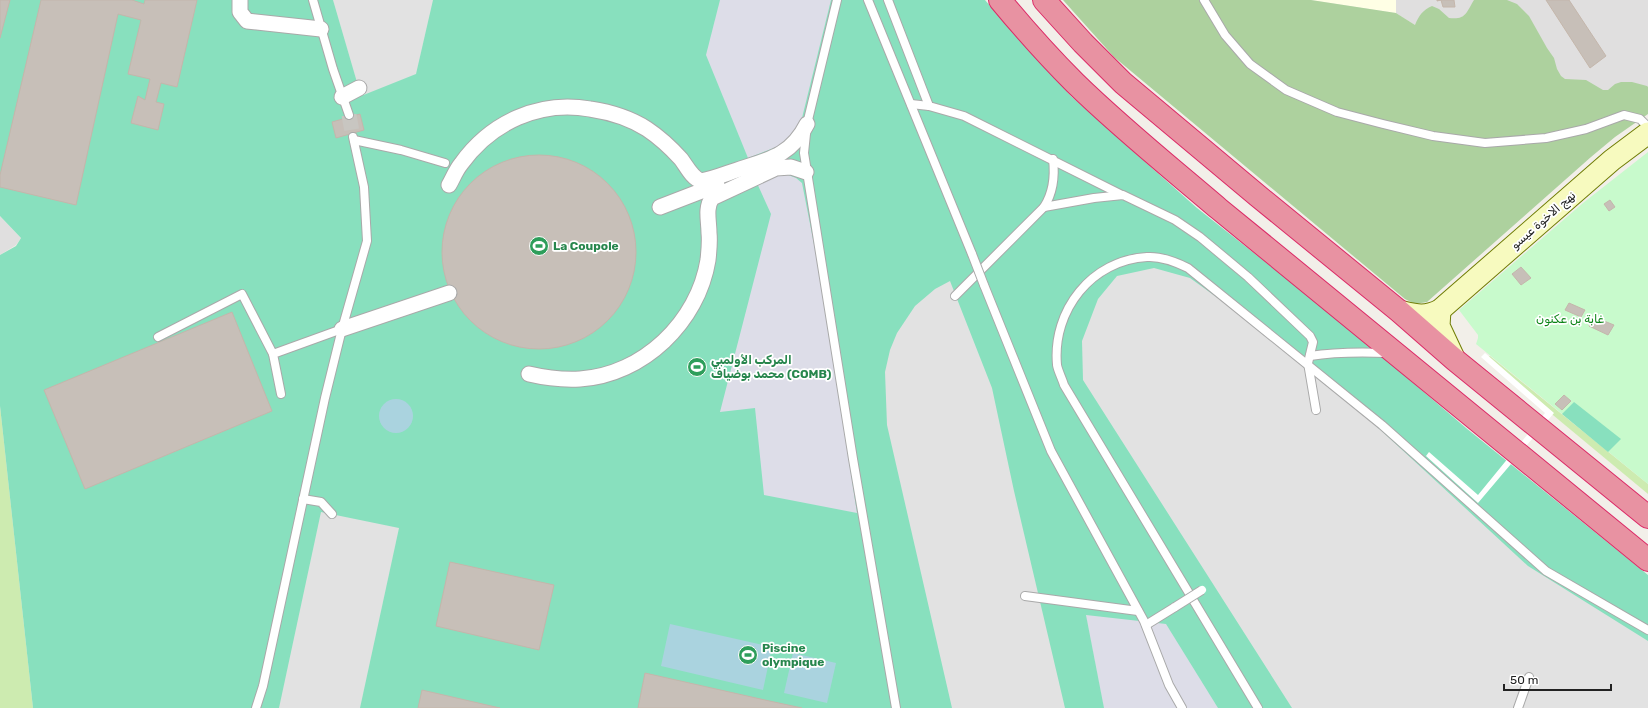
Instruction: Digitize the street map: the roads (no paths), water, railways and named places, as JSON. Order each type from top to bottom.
[{"type":"highway","points":[[1000,0],[1054,61],[1116,121],[1219,209],[1648,560]]},
{"type":"highway","points":[[1044,0],[1083,43],[1123,83],[1252,192],[1399,311],[1455,360],[1648,517]]},
{"type":"street","points":[[240,0],[240,12],[247,22],[320,29]]},
{"type":"street","points":[[342,97],[359,88]]},
{"type":"street","points":[[449,185],[460,164],[476,146],[494,131],[521,116],[536,110],[559,106],[582,107],[604,111],[626,118],[646,129],[664,142],[694,176],[701,181],[742,176],[783,167],[791,167],[806,172]]},
{"type":"street","points":[[529,374],[554,379],[581,379],[606,375],[631,365],[653,351],[677,328],[689,311],[701,287],[708,260],[710,233],[708,210],[710,201],[715,195],[742,176],[782,154],[797,141],[807,124]]},
{"type":"street","name":"نهج الاخوة عيسو","points":[[1440,310],[1612,160],[1648,133]]},
{"type":"street","points":[[660,207],[742,176]]},
{"type":"street","points":[[342,329],[449,293]]},
{"type":"street","points":[[1399,311],[1421,316],[1431,315],[1440,310]]},
{"type":"street","points":[[1440,310],[1439,326],[1455,360]]},
{"type":"lane","points":[[313,0],[320,29],[349,115]]},
{"type":"lane","points":[[837,0],[807,124],[804,153],[852,459],[896,708]]},
{"type":"lane","points":[[868,0],[1051,451],[1146,625],[1169,685],[1182,708]]},
{"type":"lane","points":[[888,0],[929,106]]},
{"type":"lane","points":[[1204,0],[1225,35],[1250,64],[1286,90],[1337,112],[1433,136],[1485,143],[1553,137],[1586,129],[1624,115],[1640,119],[1648,126]]},
{"type":"lane","points":[[910,104],[929,106],[964,116],[1123,196],[1175,220],[1200,237],[1248,277],[1310,336],[1313,342],[1309,360],[1316,410]]},
{"type":"lane","points":[[256,708],[263,686],[325,398],[342,329],[367,241],[364,186],[354,138],[445,163]]},
{"type":"lane","points":[[955,296],[1044,207],[1051,193],[1054,167],[1052,160]]},
{"type":"lane","points":[[1044,207],[1094,198],[1123,196]]},
{"type":"lane","points":[[1258,708],[1064,385],[1057,366],[1057,347],[1060,330],[1068,308],[1089,281],[1101,271],[1115,264],[1148,257],[1165,259],[1188,268],[1309,360],[1546,571],[1648,630]]},
{"type":"lane","points":[[158,337],[242,294],[273,354],[281,394]]},
{"type":"lane","points":[[273,354],[342,329]]},
{"type":"lane","points":[[1309,360],[1325,354],[1370,352],[1396,354]]},
{"type":"lane","points":[[303,499],[321,502],[332,514]]},
{"type":"lane","points":[[1146,625],[1202,590]]},
{"type":"lane","points":[[1025,596],[1138,611]]},
{"type":"lane","points":[[1518,708],[1529,677]]},
{"type":"water","points":[[393,399],[399,399],[408,404],[412,410],[412,422],[408,428],[399,433],[393,433],[384,428],[379,419],[379,413],[384,404]]},
{"type":"water","points":[[670,624],[772,647],[763,690],[661,666]]},
{"type":"water","points":[[793,653],[836,663],[827,703],[784,693]]},
{"type":"tunnel","points":[[349,115],[353,137]]},
{"type":"place","name":"La Coupole","points":[[539,246]]},
{"type":"place","name":"المركب الأولمبي محمد بوضياف (COMB)","points":[[697,367]]},
{"type":"place","name":"Piscine olympique","points":[[748,655]]},
{"type":"park label","name":"غابة بن عكنون","points":[[1570,319]]}]
